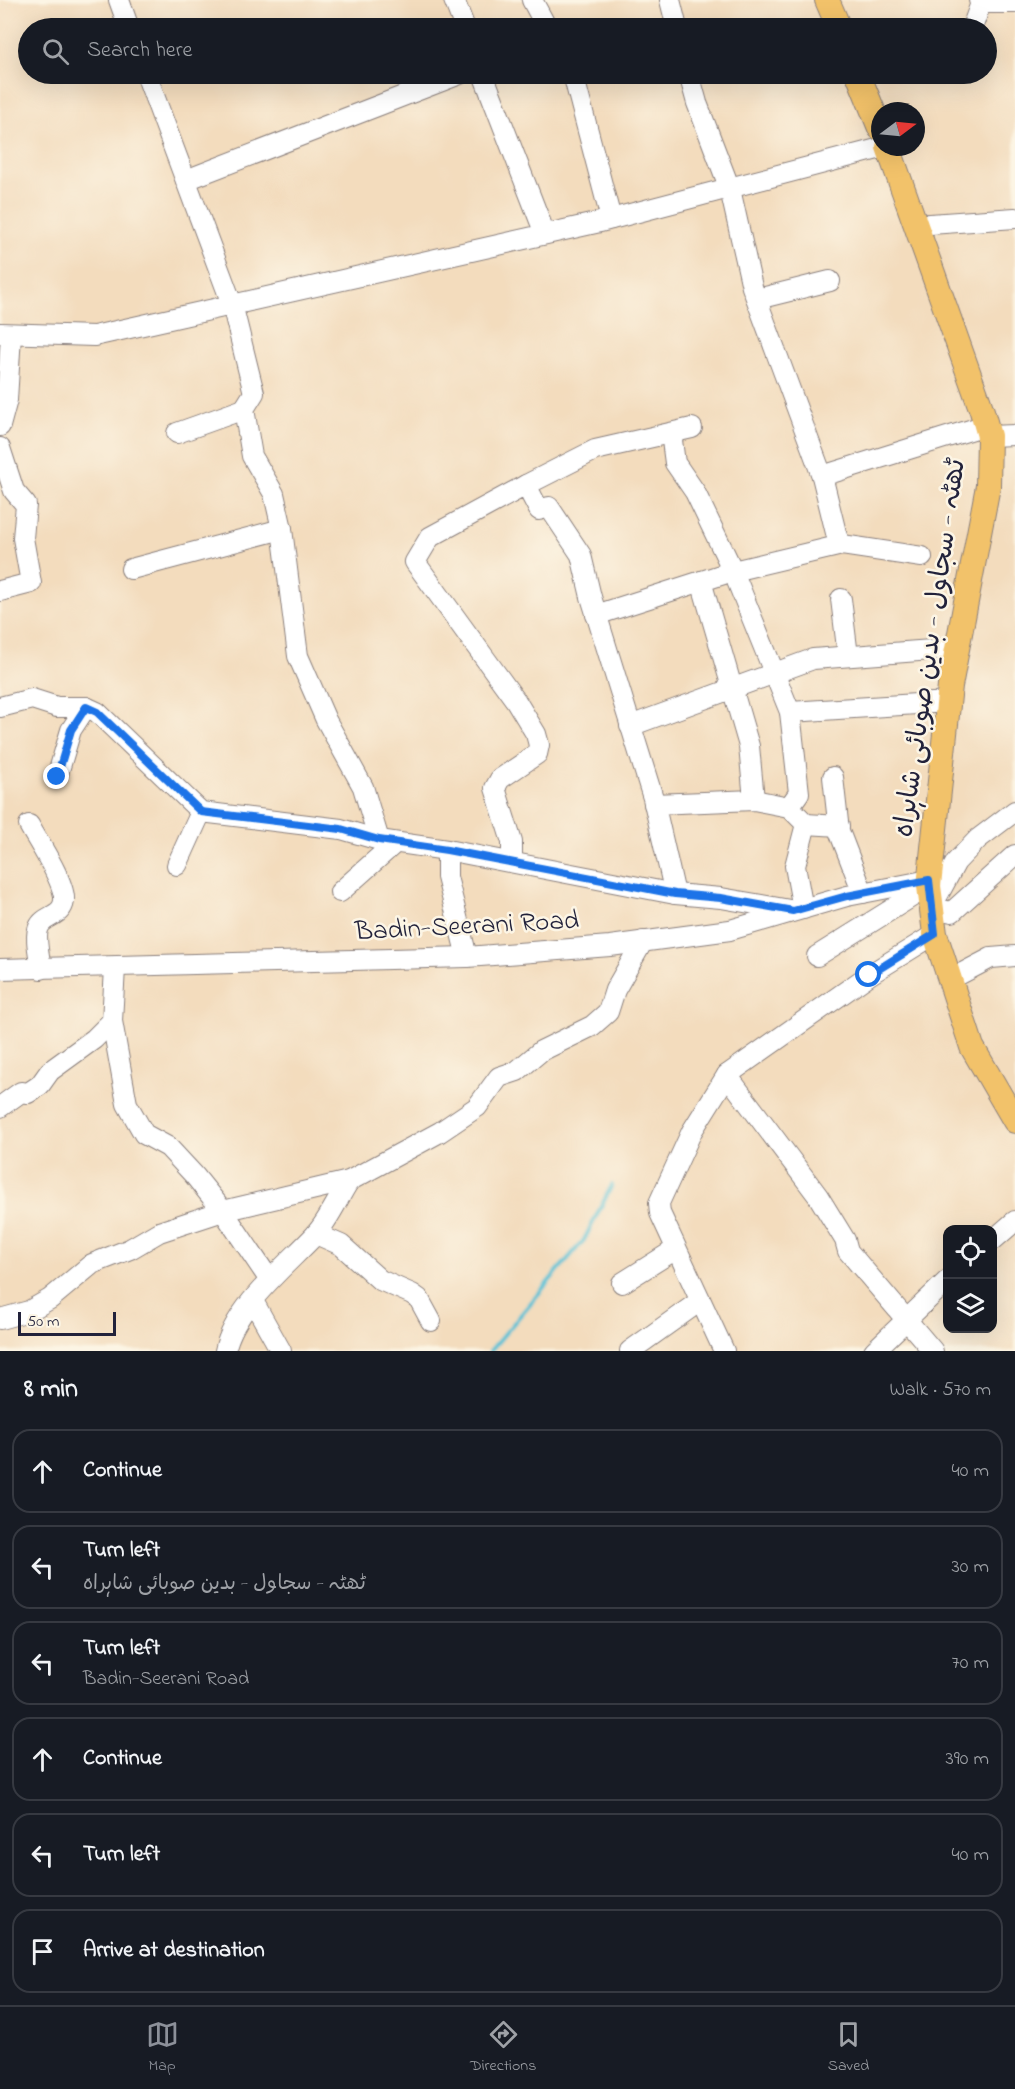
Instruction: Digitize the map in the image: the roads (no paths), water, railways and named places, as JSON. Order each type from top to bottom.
[{"type":"main road","points":[[827,0],[835,18]]},
{"type":"main road","points":[[862,84],[871,106]]},
{"type":"main road","name":"ٹھٹہ - سجاول - بدین صوبائی شاہراہ","points":[[889,156],[916,225],[987,431],[988,486],[949,702],[930,891],[935,934],[972,1047],[1015,1121]]},
{"type":"street","points":[[119,0],[125,18]]},
{"type":"street","points":[[454,0],[461,18]]},
{"type":"street","points":[[532,0],[542,18]]},
{"type":"street","points":[[670,0],[674,18]]},
{"type":"street","points":[[975,18],[980,2],[1015,3]]},
{"type":"street","points":[[150,84],[232,304],[254,393],[243,409],[177,433]]},
{"type":"street","points":[[186,180],[434,84]]},
{"type":"street","points":[[487,84],[545,234]]},
{"type":"street","points":[[576,84],[611,219]]},
{"type":"street","points":[[692,84],[730,189],[737,229],[757,299],[822,476],[837,537],[842,545]]},
{"type":"street","points":[[0,426],[8,390],[6,334],[94,336],[611,219],[871,151]]},
{"type":"street","points":[[916,225],[1015,218]]},
{"type":"street","points":[[757,299],[830,281]]},
{"type":"street","points":[[243,409],[252,456],[273,494],[282,530],[298,656],[326,720],[363,787],[387,842]]},
{"type":"street","points":[[512,862],[512,842],[495,788],[500,779],[537,754],[539,746],[536,734],[516,701],[415,562],[430,537],[595,450],[692,428]]},
{"type":"street","points":[[822,476],[987,431],[1015,435]]},
{"type":"street","points":[[671,433],[675,463],[695,492],[733,571],[790,712],[799,793],[789,807]]},
{"type":"street","points":[[0,448],[14,492],[26,505],[23,538],[31,584],[0,591]]},
{"type":"street","points":[[526,485],[539,510],[549,507],[581,555],[596,615],[654,804],[675,894]]},
{"type":"street","points":[[131,569],[282,530]]},
{"type":"street","points":[[596,615],[733,571],[842,545],[922,556]]},
{"type":"street","points":[[701,581],[749,746],[754,800]]},
{"type":"street","points":[[841,599],[848,656]]},
{"type":"street","points":[[630,726],[813,659],[958,648]]},
{"type":"street","points":[[0,707],[32,699],[57,707],[86,707],[97,712],[201,812],[341,829],[387,842],[447,850],[675,894],[721,898],[798,910],[795,866],[806,824]]},
{"type":"street","points":[[790,712],[949,702]]},
{"type":"street","points":[[57,777],[71,730],[86,707]]},
{"type":"street","points":[[833,777],[839,826],[863,893]]},
{"type":"street","points":[[654,804],[754,800],[789,807],[806,824],[839,826]]},
{"type":"street","points":[[817,956],[930,891],[978,839],[1015,811]]},
{"type":"street","points":[[177,864],[201,812]]},
{"type":"street","points":[[29,825],[63,889],[64,902],[60,911],[40,924],[37,930],[41,969]]},
{"type":"street","points":[[340,892],[387,842]]},
{"type":"street","points":[[447,850],[447,877],[467,957]]},
{"type":"street","name":"Badin-Seerani Road","points":[[0,969],[115,968],[467,957],[643,942],[730,930],[863,893],[930,891],[952,912],[1015,855]]},
{"type":"street","points":[[724,1351],[660,1213],[659,1203],[692,1131],[727,1075],[869,975],[935,934]]},
{"type":"street","points":[[0,1319],[29,1311],[50,1299],[92,1264],[130,1249],[159,1232],[223,1211],[349,1181],[440,1132],[477,1107],[500,1077],[517,1071],[541,1050],[592,1026],[608,1012],[615,990],[643,942]]},
{"type":"street","points":[[949,980],[991,958],[1015,956]]},
{"type":"street","points":[[115,968],[112,1021],[127,1104],[144,1134],[168,1147],[223,1211],[269,1279]]},
{"type":"street","points":[[0,1107],[21,1092],[28,1093],[40,1085],[50,1071],[94,1039],[112,1021]]},
{"type":"street","points":[[727,1075],[818,1196],[845,1240],[848,1251],[933,1351]]},
{"type":"street","points":[[225,1351],[230,1335],[269,1279],[316,1234],[349,1181]]},
{"type":"street","points":[[997,1237],[1015,1221]]},
{"type":"street","points":[[316,1234],[341,1245],[380,1280],[419,1299],[431,1321]]},
{"type":"street","points":[[622,1283],[676,1249]]},
{"type":"street","points":[[874,1351],[943,1285]]},
{"type":"street","points":[[253,1301],[281,1351]]},
{"type":"street","points":[[630,1351],[700,1301]]},
{"type":"waterway","points":[[490,1351],[584,1240],[612,1185]]}]
